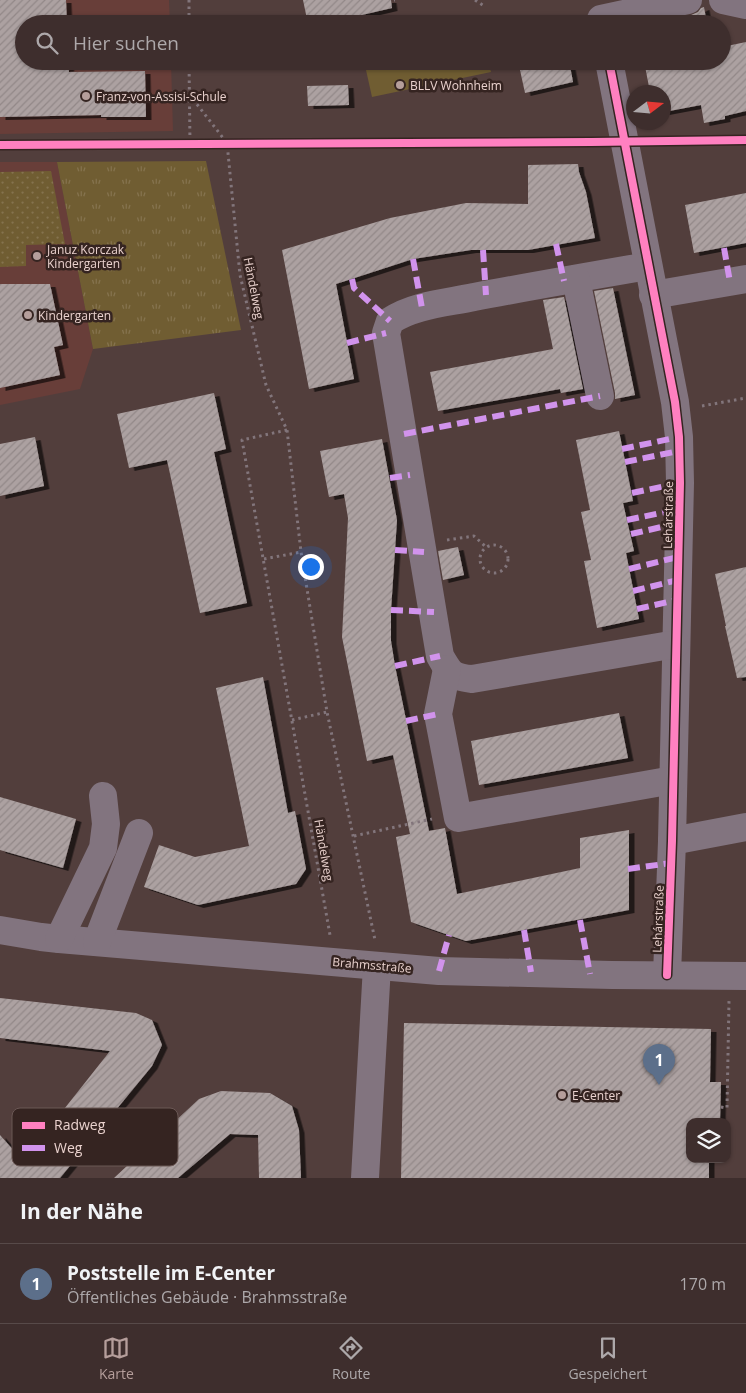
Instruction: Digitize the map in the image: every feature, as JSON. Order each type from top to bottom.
[{"type":"street","points":[[600,14],[688,0]]},
{"type":"street","points":[[723,0],[746,6]]},
{"type":"street","name":"Lehárstraße","points":[[611,70],[676,411],[679,437],[680,483],[667,975]]},
{"type":"street","points":[[648,266],[422,308],[401,314],[390,321],[386,333],[440,656],[447,669],[457,678],[472,679],[676,644]]},
{"type":"street","points":[[576,279],[600,396]]},
{"type":"street","points":[[653,295],[746,279]]},
{"type":"street","points":[[447,669],[438,714],[458,818],[673,780]]},
{"type":"street","points":[[59,939],[103,848],[106,824],[103,796]]},
{"type":"street","points":[[672,841],[746,827]]},
{"type":"street","points":[[97,942],[139,833]]},
{"type":"street","name":"Brahmsstraße","points":[[0,930],[41,938],[97,942],[372,954],[439,971],[738,976]]},
{"type":"street","points":[[365,1178],[372,954]]},
{"type":"path","points":[[189,0],[189,15]]},
{"type":"path","points":[[475,0],[484,6]]},
{"type":"path","points":[[189,70],[190,144]]},
{"type":"path","points":[[676,411],[746,398]]},
{"type":"path","points":[[422,543],[474,536],[486,547]]},
{"type":"path","points":[[492,545],[501,546],[508,553],[508,562],[504,570],[499,573],[490,573],[482,567],[480,558],[486,547],[492,545]]},
{"type":"path","points":[[264,560],[301,552]]},
{"type":"path","points":[[292,720],[327,712]]},
{"type":"path","points":[[354,836],[457,813]]},
{"type":"path","points":[[720,1107],[727,1108],[727,1035],[738,976]]},
{"type":"shaded area","name":"Franz-von-Assisi-Schule","points":[[0,0],[169,0],[170,15],[15,15],[15,70],[171,70],[173,131],[0,134]]},
{"type":"shaded area","name":"Januz Korczak Kindergarten","points":[[0,162],[57,162],[93,349],[80,389],[0,405]]},
{"type":"green space","name":"BLLV Wohnheim","points":[[366,70],[490,70],[491,72],[372,97]]},
{"type":"green space","points":[[206,161],[241,330],[93,349],[57,162]]},
{"type":"green space","points":[[51,171],[65,244],[26,245],[26,266],[0,267],[0,172]]},
{"type":"building","points":[[0,0],[66,0],[67,15],[15,15],[15,70],[69,70],[69,72],[145,71],[146,117],[101,117],[101,115],[0,117]]},
{"type":"building","points":[[303,0],[391,0],[392,8],[362,15],[306,15]]},
{"type":"building","points":[[704,7],[705,15],[691,15],[698,12]]},
{"type":"building","points":[[746,42],[746,111],[725,116],[725,119],[704,123],[701,105],[671,111],[671,85],[649,85],[646,70],[731,70],[731,45]]},
{"type":"building","points":[[520,70],[571,70],[573,82],[525,93]]},
{"type":"building","points":[[348,85],[349,105],[308,106],[307,86]]},
{"type":"building","points":[[578,164],[586,192],[595,238],[528,250],[471,250],[413,259],[336,284],[354,379],[309,389],[282,250],[390,218],[466,203],[528,204],[528,165]]},
{"type":"building","points":[[746,193],[746,243],[694,253],[685,205]]},
{"type":"building","name":"Kindergarten","points":[[0,284],[50,284],[63,345],[54,347],[60,375],[0,388]]},
{"type":"building","points":[[613,288],[635,395],[615,399],[594,291]]},
{"type":"building","points":[[564,297],[583,389],[561,393],[560,389],[438,411],[430,372],[553,349],[543,300]]},
{"type":"building","points":[[214,393],[226,449],[214,452],[247,603],[200,613],[167,460],[129,468],[117,414]]},
{"type":"building","points":[[619,431],[633,501],[623,503],[634,551],[626,553],[639,619],[597,628],[584,561],[591,560],[581,512],[590,510],[576,440]]},
{"type":"building","points":[[35,437],[44,486],[0,496],[0,444]]},
{"type":"building","points":[[382,439],[397,520],[391,610],[391,641],[395,666],[429,831],[445,828],[457,894],[580,868],[580,838],[629,830],[629,910],[466,941],[411,922],[396,837],[410,834],[393,755],[367,761],[342,637],[348,518],[344,494],[329,497],[320,451]]},
{"type":"building","points":[[458,547],[464,575],[443,580],[438,551]]},
{"type":"building","points":[[746,567],[746,677],[737,678],[715,574]]},
{"type":"building","points":[[263,677],[288,813],[295,811],[306,869],[296,884],[198,905],[144,887],[159,845],[195,857],[249,846],[216,688]]},
{"type":"building","points":[[619,713],[628,758],[479,785],[471,741]]},
{"type":"building","points":[[0,797],[76,819],[63,868],[0,850]]},
{"type":"building","points":[[0,998],[136,1013],[152,1020],[162,1045],[152,1066],[118,1108],[65,1108],[110,1051],[0,1038]]},
{"type":"building","name":"E-Center","points":[[404,1023],[711,1029],[710,1082],[721,1082],[720,1118],[686,1118],[686,1163],[709,1163],[709,1178],[401,1178]]},
{"type":"building","points":[[221,1091],[270,1093],[292,1106],[299,1130],[301,1178],[259,1178],[258,1135],[230,1134],[178,1178],[114,1178],[127,1166],[178,1166],[178,1119],[199,1099]]},
{"type":"building","points":[[0,1135],[12,1149],[12,1166],[70,1166],[60,1178],[0,1178]]},
{"type":"marked path","points":[[556,244],[564,281]]},
{"type":"marked path","points":[[724,248],[730,282]]},
{"type":"marked path","points":[[483,250],[486,295]]},
{"type":"marked path","points":[[413,259],[422,308]]},
{"type":"marked path","points":[[352,279],[354,288],[390,321]]},
{"type":"marked path","points":[[347,343],[386,333]]},
{"type":"marked path","points":[[404,434],[600,396]]},
{"type":"marked path","points":[[622,449],[679,437]]},
{"type":"marked path","points":[[625,462],[679,451]]},
{"type":"marked path","points":[[390,478],[410,475]]},
{"type":"marked path","points":[[632,493],[680,483]]},
{"type":"marked path","points":[[627,520],[680,509]]},
{"type":"marked path","points":[[631,534],[679,523]]},
{"type":"marked path","points":[[395,550],[424,552]]},
{"type":"marked path","points":[[629,569],[678,557]]},
{"type":"marked path","points":[[633,591],[678,580]]},
{"type":"marked path","points":[[637,609],[677,600]]},
{"type":"marked path","points":[[391,610],[434,612]]},
{"type":"marked path","points":[[395,666],[440,656]]},
{"type":"marked path","points":[[406,721],[438,714]]},
{"type":"marked path","points":[[628,869],[671,863]]},
{"type":"marked path","points":[[580,920],[590,974]]},
{"type":"marked path","points":[[524,930],[531,972]]},
{"type":"marked path","points":[[439,971],[449,935]]},
{"type":"cycle path","points":[[611,70],[675,402],[679,437],[680,483],[667,975]]},
{"type":"cycle path","points":[[0,145],[746,140]]},
{"type":"place","name":"BLLV Wohnheim","points":[[400,85]]},
{"type":"place","name":"Franz-von-Assisi-Schule","points":[[86,96]]},
{"type":"place","name":"Januz Korczak Kindergarten","points":[[37,256]]},
{"type":"place","name":"Kindergarten","points":[[28,315]]},
{"type":"place","name":"Poststelle im E-Center","points":[[659,1085]]},
{"type":"place","name":"E-Center","points":[[562,1095]]}]
